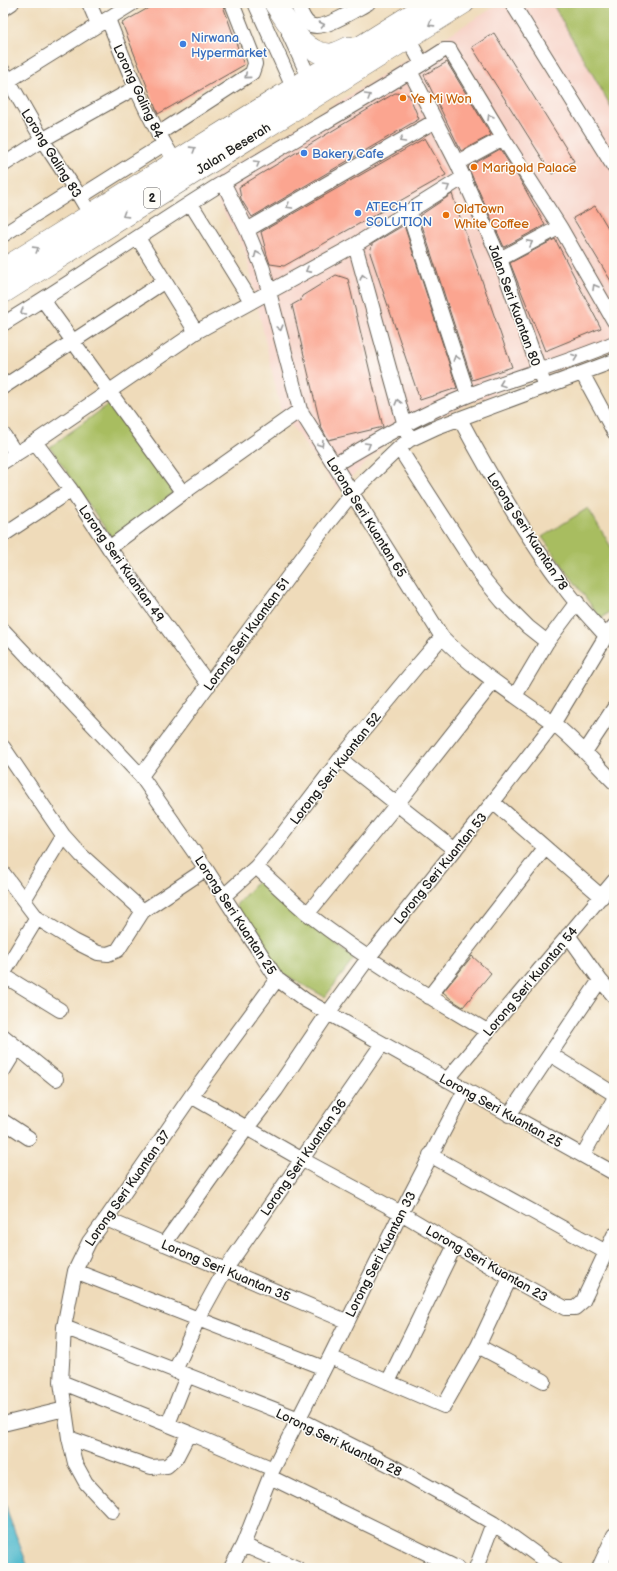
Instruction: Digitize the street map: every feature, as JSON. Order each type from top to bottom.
[{"type":"highway","points":[[268,3],[296,35],[316,51],[333,54],[372,38]]},
{"type":"highway","name":"Jalan Beserah","points":[[306,92],[372,38],[430,3]]},
{"type":"highway","name":"Jalan Beserah","points":[[3,269],[82,200],[170,154],[306,92],[408,38],[464,3]]},
{"type":"highway","name":"Jalan Beserah","points":[[3,293],[170,154]]},
{"type":"street","points":[[3,9],[12,3]]},
{"type":"street","name":"Lorong Galing 84","points":[[89,3],[103,21],[193,202],[251,301]]},
{"type":"street","points":[[170,154],[252,73],[255,64],[254,59],[232,3]]},
{"type":"street","points":[[268,3],[306,92]]},
{"type":"street","points":[[268,3],[306,92]]},
{"type":"street","points":[[297,3],[305,20],[310,25],[317,27],[328,25],[368,3]]},
{"type":"street","points":[[512,3],[614,167]]},
{"type":"street","points":[[7,84],[126,5]]},
{"type":"street","name":"Jalan Seri Kuantan 80","points":[[408,38],[416,68],[435,120],[457,163],[500,259],[545,388]]},
{"type":"street","points":[[3,324],[43,300],[223,182],[444,50],[450,50],[503,138],[560,227],[614,321]]},
{"type":"street","name":"Lorong Galing 83","points":[[7,84],[82,200]]},
{"type":"street","points":[[3,165],[42,140],[135,88]]},
{"type":"street","points":[[246,230],[435,120]]},
{"type":"street","points":[[457,163],[503,138]]},
{"type":"street","points":[[3,462],[35,442],[196,332],[355,245],[408,211],[464,178]]},
{"type":"street","name":"Lorong Seri Kuantan 65","points":[[223,182],[263,269],[300,410],[334,465],[353,492],[442,637],[478,670],[553,724],[585,752],[614,782]]},
{"type":"street","points":[[3,235],[82,200]]},
{"type":"street","points":[[408,211],[468,396]]},
{"type":"street","points":[[500,259],[560,227]]},
{"type":"street","points":[[138,238],[196,332]]},
{"type":"street","points":[[355,245],[404,424],[404,444],[482,576],[502,601],[528,627],[547,642]]},
{"type":"street","points":[[3,387],[165,281]]},
{"type":"street","points":[[43,300],[183,493]]},
{"type":"street","points":[[334,465],[404,424],[468,396],[614,343]]},
{"type":"street","name":"Lorong Seri Kuantan 51","points":[[141,776],[210,685],[323,530],[353,492],[404,444],[419,434],[614,361]]},
{"type":"street","points":[[582,373],[614,432]]},
{"type":"street","points":[[109,548],[183,493],[300,410]]},
{"type":"street","name":"Lorong Seri Kuantan 78","points":[[460,419],[494,482],[525,531],[565,588],[577,602],[610,631]]},
{"type":"street","points":[[3,434],[16,454]]},
{"type":"street","name":"Lorong Seri Kuantan 49","points":[[35,442],[71,490],[109,548],[210,685]]},
{"type":"street","points":[[3,535],[71,490]]},
{"type":"street","points":[[515,696],[547,642],[577,602]]},
{"type":"street","name":"Lorong Seri Kuantan 25","points":[[3,630],[141,776],[206,869],[277,979],[293,992],[328,1013],[614,1173]]},
{"type":"street","name":"Lorong Seri Kuantan 53","points":[[164,1244],[246,1129],[276,1090],[328,1013],[369,957],[493,802],[553,724],[610,631]]},
{"type":"street","name":"Lorong Seri Kuantan 52","points":[[224,896],[256,867],[340,759],[442,637]]},
{"type":"street","points":[[308,913],[494,681]]},
{"type":"street","points":[[585,752],[614,708]]},
{"type":"street","points":[[3,747],[63,835],[81,855],[143,911]]},
{"type":"street","points":[[340,759],[455,850]]},
{"type":"street","points":[[493,802],[602,897]]},
{"type":"street","points":[[24,900],[63,835]]},
{"type":"street","points":[[429,997],[545,848]]},
{"type":"street","points":[[256,867],[308,913],[350,945],[429,997],[487,1031]]},
{"type":"street","points":[[3,873],[37,918],[74,941],[98,953],[108,954],[118,950],[143,911],[206,869]]},
{"type":"street","name":"Lorong Seri Kuantan 54","points":[[447,1080],[614,881]]},
{"type":"street","points":[[37,918],[3,974],[60,1010]]},
{"type":"street","points":[[568,935],[600,980],[614,996]]},
{"type":"street","name":"Lorong Seri Kuantan 37","points":[[112,1511],[86,1483],[75,1463],[69,1438],[61,1382],[64,1327],[75,1271],[89,1242],[191,1096],[277,979]]},
{"type":"street","points":[[509,1115],[600,980]]},
{"type":"street","points":[[3,1036],[56,1079]]},
{"type":"street","name":"Lorong Seri Kuantan 36","points":[[168,1424],[181,1373],[198,1319],[225,1270],[382,1044]]},
{"type":"street","points":[[3,1071],[17,1048]]},
{"type":"street","points":[[550,1054],[614,1094]]},
{"type":"street","name":"Lorong Seri Kuantan 33","points":[[231,1568],[272,1473],[327,1363],[346,1321],[465,1090]]},
{"type":"street","name":"Lorong Seri Kuantan 23","points":[[191,1096],[246,1129],[401,1212],[510,1278],[564,1308],[575,1308],[583,1302],[606,1252]]},
{"type":"street","points":[[583,1155],[614,1099]]},
{"type":"street","points":[[3,1121],[29,1138]]},
{"type":"street","points":[[430,1156],[606,1252],[614,1235]]},
{"type":"street","name":"Lorong Seri Kuantan 35","points":[[106,1219],[346,1321]]},
{"type":"street","points":[[388,1382],[455,1245]]},
{"type":"street","points":[[75,1271],[198,1319],[388,1382],[444,1406],[478,1346],[510,1278]]},
{"type":"street","name":"Lorong Seri Kuantan 28","points":[[64,1327],[299,1420],[392,1466],[493,1523],[555,1568]]},
{"type":"street","points":[[478,1346],[544,1381]]},
{"type":"street","points":[[61,1382],[189,1433],[272,1473],[457,1568]]},
{"type":"street","points":[[3,1424],[65,1410]]},
{"type":"street","points":[[69,1438],[151,1467],[167,1466],[176,1458],[189,1433]]},
{"type":"street","points":[[476,1568],[493,1523]]},
{"type":"street","points":[[599,1568],[614,1535]]},
{"type":"street","points":[[242,1545],[297,1568]]},
{"type":"shaded area","points":[[501,3],[614,3],[614,349],[471,403],[390,439],[338,490],[281,411],[245,250],[207,182]]},
{"type":"green space","points":[[552,3],[614,3],[614,112]]},
{"type":"green space","points":[[112,402],[174,492],[113,540],[50,447]]},
{"type":"green space","points":[[588,508],[614,552],[614,608],[601,619],[542,537]]},
{"type":"green space","points":[[259,880],[354,959],[325,997],[276,970],[236,905]]},
{"type":"water","points":[[3,1491],[8,1514],[27,1564],[30,1568],[3,1568]]},
{"type":"building","name":"Nirwana Hypermarket","points":[[157,3],[222,3],[244,65],[158,114],[122,23]]},
{"type":"building","points":[[494,33],[574,161],[552,174],[472,47]]},
{"type":"building","points":[[447,62],[491,135],[461,151],[424,75]]},
{"type":"building","points":[[395,93],[409,95],[419,119],[252,217],[241,199],[239,187]]},
{"type":"building","points":[[425,138],[446,175],[284,266],[270,264],[261,232]]},
{"type":"building","points":[[500,149],[520,180],[545,225],[504,247],[468,167]]},
{"type":"building","points":[[452,194],[512,367],[472,380],[419,216]]},
{"type":"building","points":[[595,206],[614,238],[614,286],[573,218]]},
{"type":"building","points":[[404,225],[457,388],[420,400],[370,253],[372,244]]},
{"type":"building","points":[[555,239],[601,328],[545,351],[510,263]]},
{"type":"building","points":[[336,275],[348,279],[383,427],[328,440],[321,427],[292,305],[301,300],[302,296]]},
{"type":"building","points":[[472,956],[491,973],[463,1007],[443,992]]},
{"type":"place","name":"Nirwana Hypermarket","points":[[183,44]]},
{"type":"place","name":"Ye Mi Won","points":[[403,98]]},
{"type":"place","name":"Bakery Cafe","points":[[304,153]]},
{"type":"place","name":"Marigold Palace","points":[[474,167]]},
{"type":"place","name":"ATECH IT SOLUTION","points":[[358,213]]},
{"type":"place","name":"OldTown White Coffee","points":[[446,215]]}]
